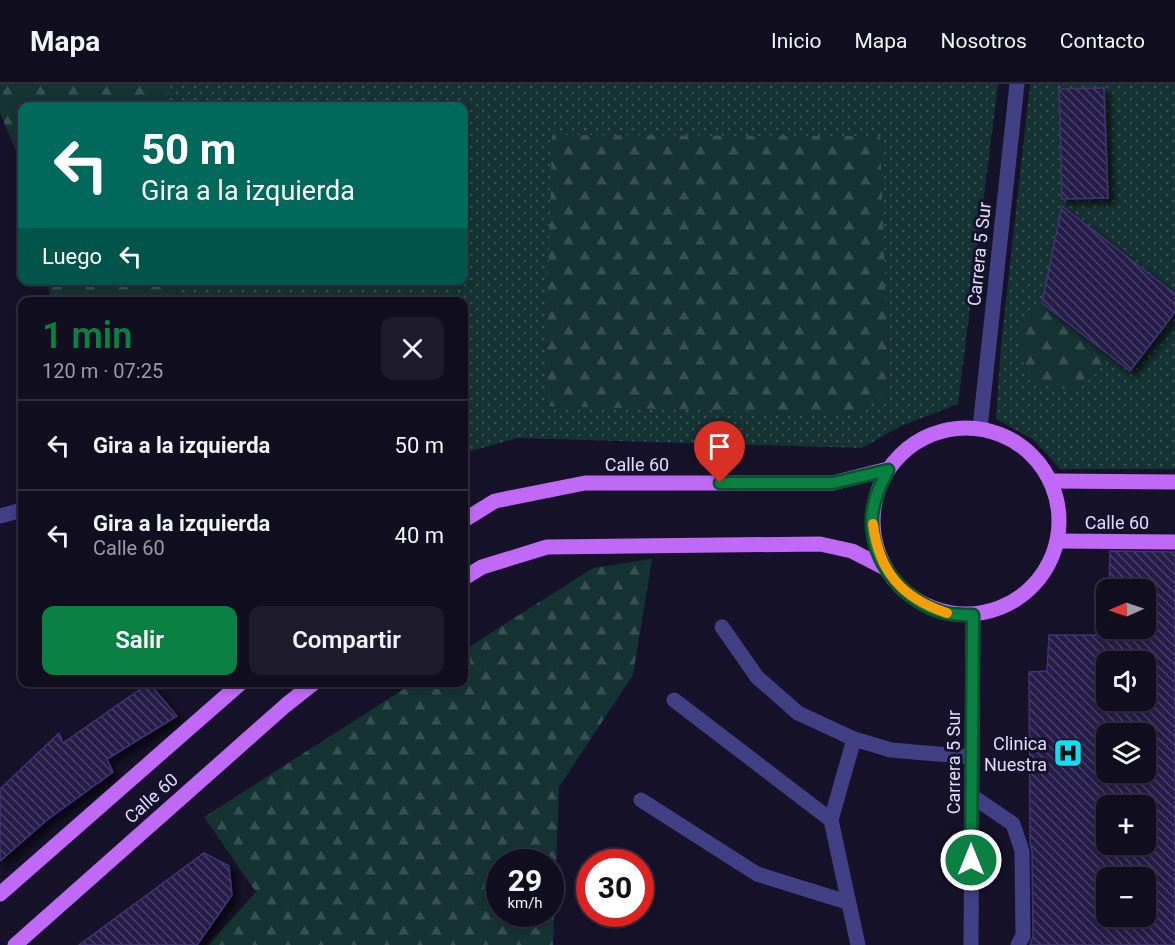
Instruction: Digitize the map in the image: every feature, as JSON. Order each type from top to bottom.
[{"type":"main road","points":[[949,428],[980,428],[1009,437],[1034,456],[1051,481],[1059,511],[1058,541],[1047,569],[1028,592],[1002,608],[973,615],[947,613],[922,604],[901,588],[885,568],[876,544],[872,518],[877,493],[888,470],[902,452],[923,437],[949,428]]},
{"type":"main road","name":"Calle 60","points":[[468,518],[495,501],[585,483],[833,483],[888,470]]},
{"type":"main road","points":[[1051,481],[1175,482]]},
{"type":"main road","name":"Calle 60","points":[[1058,541],[1175,542]]},
{"type":"main road","points":[[468,576],[482,567],[547,547],[820,544],[852,551],[885,568]]},
{"type":"main road","name":"Calle 60","points":[[0,894],[236,687]]},
{"type":"main road","name":"Calle 60","points":[[15,945],[309,687]]},
{"type":"street","name":"Carrera 5 Sur","points":[[980,428],[1017,84]]},
{"type":"street","points":[[0,516],[18,511]]},
{"type":"street","name":"Carrera 5 Sur","points":[[971,945],[973,615]]},
{"type":"street","points":[[722,627],[757,677],[798,713],[854,739],[891,750],[972,757]]},
{"type":"street","points":[[674,700],[831,820]]},
{"type":"street","points":[[854,739],[831,820],[858,945]]},
{"type":"street","points":[[972,796],[1013,824],[1022,851],[1023,936],[1018,945]]},
{"type":"street","points":[[641,800],[757,874],[847,902]]},
{"type":"green space","points":[[0,84],[170,84],[168,102],[18,102],[18,156],[0,113]]},
{"type":"green space","points":[[170,84],[998,84],[958,404],[899,427],[862,448],[518,438],[468,452],[468,297],[179,297],[175,285],[468,285],[468,102],[168,102]]},
{"type":"green space","points":[[1030,84],[1175,84],[1175,469],[1060,469],[1034,440],[996,419],[1001,345]]},
{"type":"green space","points":[[552,135],[880,136],[889,394],[853,414],[545,406]]},
{"type":"green space","points":[[48,285],[175,285],[179,297],[50,297]]},
{"type":"green space","points":[[1056,299],[1107,338],[1105,357],[1096,373],[1086,382],[1065,389],[1047,386],[1032,376],[1023,361],[1019,344],[1022,326],[1034,310]]},
{"type":"green space","points":[[652,559],[633,675],[559,787],[557,849],[486,849],[486,927],[554,927],[553,945],[208,945],[256,892],[204,817],[407,687],[468,687],[468,647],[593,568]]},
{"type":"building","points":[[1104,88],[1108,198],[1062,199],[1059,89]]},
{"type":"building","points":[[1062,206],[1175,294],[1175,312],[1130,371],[1042,303]]},
{"type":"building","name":"Clinica Nuestra","points":[[1110,551],[1175,552],[1175,945],[1030,945],[1033,936],[1029,672],[1047,671],[1049,635],[1096,635],[1096,639],[1156,639],[1156,579],[1109,579]]},
{"type":"building","points":[[143,687],[152,687],[177,716],[107,759],[113,772],[47,820],[0,861],[0,789],[59,733],[63,743]]},
{"type":"building","points":[[204,853],[229,866],[232,895],[197,945],[79,945]]},
{"type":"slow traffic","points":[[873,524],[876,544],[885,568],[901,588],[922,604],[947,613]]},
{"type":"place","name":"Clinica Nuestra","points":[[1068,753]]},
{"type":"route","points":[[720,483],[833,483],[888,470],[877,493],[872,518],[876,544],[885,568],[901,588],[922,604],[947,613],[973,615],[971,860]]}]
